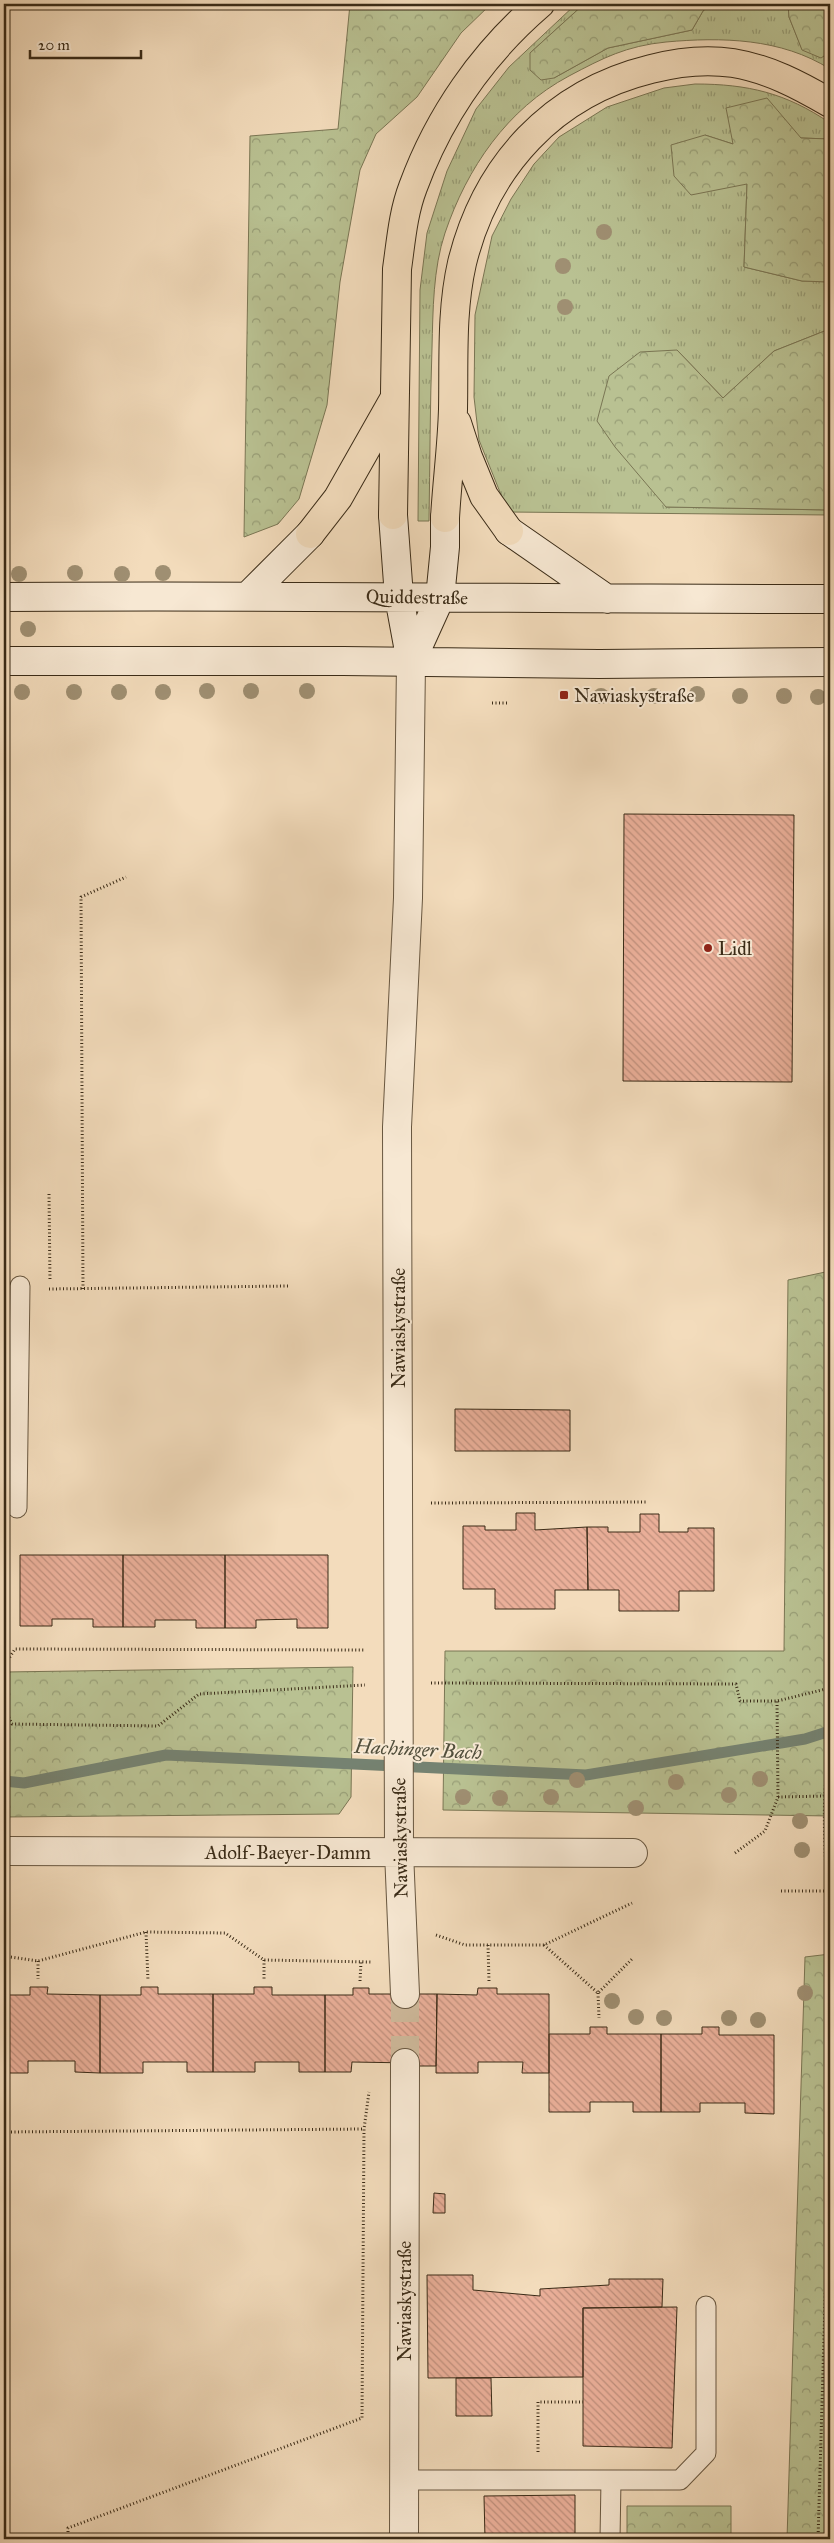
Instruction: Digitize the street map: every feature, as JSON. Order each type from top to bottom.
[{"type":"highway","points":[[393,515],[393,400],[397,269],[402,230],[412,188],[452,105],[489,55],[523,18],[540,4]]},
{"type":"highway","points":[[445,518],[453,410],[453,336],[462,264],[472,228],[487,194],[500,172],[522,144],[552,115],[590,91],[622,76],[694,61],[731,63],[753,67],[790,80],[830,103]]},
{"type":"highway","points":[[310,534],[338,498],[393,400]]},
{"type":"highway","points":[[453,410],[468,457],[484,496],[509,531]]},
{"type":"street","points":[[393,515],[399,596],[411,662]]},
{"type":"street","points":[[411,662],[440,598],[445,547],[445,518]]},
{"type":"street","points":[[509,531],[608,599]]},
{"type":"street","points":[[249,595],[310,534]]},
{"type":"street","name":"Quiddestraße","points":[[4,597],[249,595],[440,598],[830,599]]},
{"type":"street","points":[[4,661],[599,664],[830,662]]},
{"type":"street","name":"Nawiaskystraße","points":[[405,1994],[399,1852],[397,1127],[408,898],[411,662]]},
{"type":"street","name":"Adolf-Baeyer-Damm","points":[[4,1852],[633,1853]]},
{"type":"street","name":"Nawiaskystraße","points":[[404,2539],[405,2063]]},
{"type":"lane","points":[[17,1508],[20,1286]]},
{"type":"lane","points":[[404,2480],[680,2480],[706,2453],[706,2306]]},
{"type":"lane","points":[[610,2480],[610,2539]]},
{"type":"path","points":[[492,703],[508,703]]},
{"type":"path","points":[[83,1289],[81,896],[126,878]]},
{"type":"path","points":[[49,1194],[51,1289]]},
{"type":"path","points":[[20,1286],[51,1289],[83,1289],[288,1286]]},
{"type":"path","points":[[398,1504],[648,1502]]},
{"type":"path","points":[[4,1666],[15,1649],[398,1650]]},
{"type":"path","points":[[4,1708],[12,1724],[158,1726],[199,1694],[398,1683],[736,1684],[740,1701],[777,1701],[830,1688]]},
{"type":"path","points":[[735,1853],[765,1831],[778,1797],[777,1701]]},
{"type":"path","points":[[830,1765],[825,1796],[826,1892],[830,1923]]},
{"type":"path","points":[[778,1797],[825,1796]]},
{"type":"path","points":[[781,1891],[826,1892]]},
{"type":"path","points":[[402,1923],[465,1945],[544,1944],[632,1903]]},
{"type":"path","points":[[4,1956],[38,1961],[146,1932],[225,1932],[264,1960],[404,1962]]},
{"type":"path","points":[[146,1932],[148,1981]]},
{"type":"path","points":[[544,1944],[598,1993],[599,2018]]},
{"type":"path","points":[[488,1945],[489,1981]]},
{"type":"path","points":[[264,1960],[264,1980]]},
{"type":"path","points":[[598,1993],[632,1960]]},
{"type":"path","points":[[38,1961],[38,1979]]},
{"type":"path","points":[[360,1981],[361,1962]]},
{"type":"path","points":[[68,2539],[68,2528],[362,2418],[364,2129],[370,2091]]},
{"type":"path","points":[[4,2132],[364,2129]]},
{"type":"path","points":[[818,2539],[830,2135]]},
{"type":"path","points":[[538,2480],[538,2402],[583,2402]]},
{"type":"green space","points":[[350,4],[491,4],[461,33],[417,97],[376,134],[360,170],[340,282],[327,405],[299,499],[278,524],[244,537],[250,136],[338,129]]},
{"type":"green space","points":[[576,4],[584,4],[530,53],[554,78],[608,48],[692,30],[703,11],[711,4],[788,4],[789,17],[802,49],[825,56],[830,52],[830,69],[791,51],[750,42],[687,40],[639,46],[615,54],[569,76],[527,105],[508,123],[478,163],[465,186],[454,209],[441,247],[433,304],[429,521],[418,521],[420,290],[427,233],[447,171],[476,109],[509,67]]},
{"type":"green space","points":[[584,4],[711,4],[703,11],[692,30],[608,48],[554,78],[541,80],[530,70],[530,53]]},
{"type":"green space","points":[[788,4],[830,4],[830,52],[821,58],[802,50],[789,17]]},
{"type":"green space","points":[[695,84],[732,86],[766,92],[798,104],[830,123],[830,139],[801,138],[733,144],[705,135],[747,184],[744,267],[802,281],[830,282],[830,331],[827,330],[774,351],[723,398],[677,350],[666,507],[830,510],[830,515],[508,512],[479,440],[474,397],[475,315],[492,236],[511,199],[534,164],[559,137],[607,107],[664,88]]},
{"type":"green space","points":[[767,98],[801,138],[830,139],[830,282],[802,281],[744,267],[747,184],[691,195],[674,176],[671,145],[705,135],[733,144],[726,108]]},
{"type":"green space","points":[[827,330],[830,331],[830,510],[666,507],[615,447],[597,421],[609,376],[640,352],[677,350],[723,398],[774,351]]},
{"type":"green space","points":[[830,1271],[830,1816],[443,1810],[445,1651],[784,1651],[788,1280]]},
{"type":"green space","points":[[353,1667],[351,1797],[339,1814],[4,1817],[4,1672]]},
{"type":"green space","points":[[830,1954],[830,2539],[787,2539],[805,1957]]},
{"type":"green space","points":[[627,2506],[731,2506],[731,2539],[627,2539]]},
{"type":"building","name":"Lidl","points":[[624,814],[794,815],[792,1082],[623,1081]]},
{"type":"building","points":[[455,1409],[570,1410],[570,1451],[455,1451]]},
{"type":"building","points":[[516,1513],[535,1513],[535,1530],[587,1527],[588,1590],[555,1590],[555,1609],[495,1609],[495,1589],[463,1589],[463,1526],[485,1526],[485,1530],[516,1530]]},
{"type":"building","points":[[640,1514],[659,1514],[659,1532],[688,1532],[688,1528],[714,1528],[714,1591],[679,1591],[679,1611],[619,1611],[619,1590],[588,1590],[587,1527],[608,1527],[608,1532],[640,1532]]},
{"type":"building","points":[[20,1555],[123,1555],[123,1627],[93,1627],[93,1619],[52,1619],[52,1626],[20,1626]]},
{"type":"building","points":[[123,1555],[225,1555],[225,1628],[196,1628],[196,1620],[155,1620],[155,1627],[123,1627]]},
{"type":"building","points":[[225,1555],[328,1555],[328,1628],[297,1628],[297,1619],[256,1620],[256,1628],[225,1628]]},
{"type":"building","points":[[30,1987],[48,1987],[47,1994],[100,1995],[100,2073],[75,2072],[75,2061],[28,2061],[28,2073],[4,2073],[4,1995],[30,1995]]},
{"type":"building","points":[[141,1987],[158,1987],[158,1994],[213,1994],[213,2072],[187,2072],[187,2062],[143,2062],[143,2073],[100,2073],[100,1995],[141,1995]]},
{"type":"building","points":[[254,1987],[272,1987],[272,1995],[325,1995],[325,2072],[299,2072],[299,2062],[255,2062],[255,2072],[213,2072],[213,1994],[254,1994]]},
{"type":"building","points":[[353,1988],[369,1988],[369,1994],[437,1994],[436,2066],[411,2066],[411,2063],[352,2062],[351,2072],[325,2072],[325,1995],[353,1995]]},
{"type":"building","points":[[478,1988],[497,1988],[497,1994],[549,1994],[549,2073],[522,2073],[523,2062],[478,2062],[478,2073],[436,2073],[437,1994],[477,1995]]},
{"type":"building","points":[[590,2027],[607,2027],[607,2034],[661,2034],[661,2112],[633,2112],[633,2102],[590,2102],[590,2112],[549,2112],[549,2034],[590,2034]]},
{"type":"building","points":[[702,2027],[719,2027],[719,2035],[774,2035],[774,2114],[745,2113],[745,2103],[700,2103],[700,2112],[661,2112],[661,2034],[702,2034]]},
{"type":"building","points":[[434,2193],[445,2194],[445,2213],[433,2213]]},
{"type":"building","points":[[427,2275],[473,2275],[473,2290],[540,2296],[540,2289],[609,2285],[609,2279],[663,2279],[662,2307],[583,2308],[583,2377],[428,2378]]},
{"type":"building","points":[[677,2307],[672,2448],[583,2446],[583,2308]]},
{"type":"building","points":[[456,2378],[491,2378],[492,2416],[456,2416]]},
{"type":"building","points":[[575,2495],[575,2539],[485,2539],[484,2496]]},
{"type":"waterway","name":"Hachinger Bach","points":[[4,1781],[24,1783],[166,1755],[586,1775],[805,1739],[830,1731]]},
{"type":"tunnel","points":[[405,1994],[405,2063]]},
{"type":"place","name":"Nawiaskystraße","points":[[564,695]]},
{"type":"place","name":"Lidl","points":[[708,948]]}]
